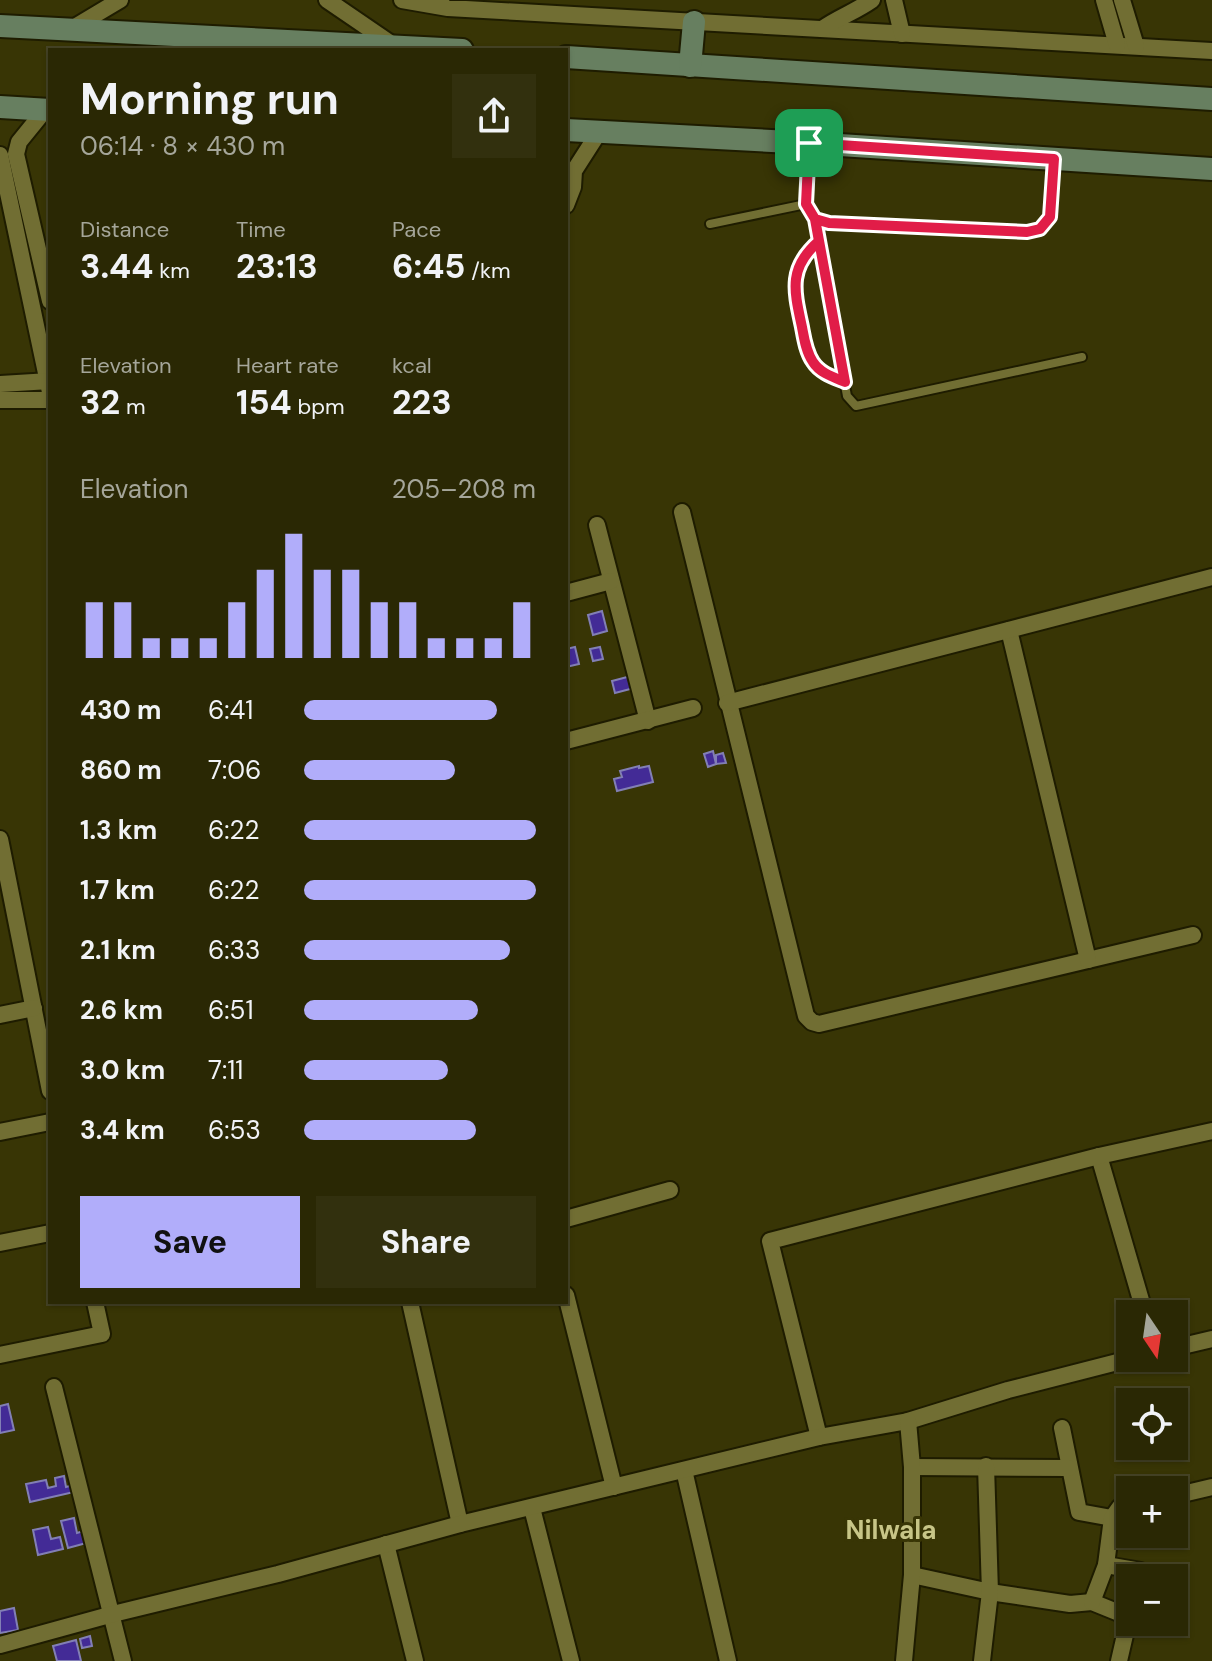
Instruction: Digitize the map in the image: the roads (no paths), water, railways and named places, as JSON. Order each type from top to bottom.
[{"type":"main road","points":[[690,66],[694,22]]},
{"type":"main road","points":[[0,26],[434,48]]},
{"type":"main road","points":[[568,57],[1212,99]]},
{"type":"main road","points":[[0,107],[48,110]]},
{"type":"main road","points":[[568,130],[1212,169]]},
{"type":"street","points":[[73,28],[120,0]]},
{"type":"street","points":[[327,0],[393,45]]},
{"type":"street","points":[[402,0],[448,8],[1212,51]]},
{"type":"street","points":[[822,29],[846,7],[855,12],[872,0]]},
{"type":"street","points":[[894,0],[902,34]]},
{"type":"street","points":[[1104,0],[1117,45]]},
{"type":"street","points":[[1122,0],[1136,46]]},
{"type":"street","points":[[48,110],[19,142],[13,214],[48,296]]},
{"type":"street","points":[[568,200],[574,171],[599,132]]},
{"type":"street","points":[[0,155],[48,379]]},
{"type":"street","points":[[0,384],[48,384]]},
{"type":"street","points":[[0,400],[48,400]]},
{"type":"street","points":[[682,512],[806,1016],[812,1022],[819,1024],[1193,935]]},
{"type":"street","points":[[597,525],[648,721]]},
{"type":"street","points":[[727,703],[1212,577]]},
{"type":"street","points":[[568,592],[611,581]]},
{"type":"street","points":[[1009,630],[1088,960]]},
{"type":"street","points":[[568,741],[693,708]]},
{"type":"street","points":[[0,839],[6,900],[34,1008],[48,1081]]},
{"type":"street","points":[[0,1015],[34,1008]]},
{"type":"street","points":[[0,1132],[48,1122]]},
{"type":"street","points":[[819,1437],[770,1241],[1099,1156],[1212,1131]]},
{"type":"street","points":[[1099,1156],[1141,1300]]},
{"type":"street","points":[[568,1218],[670,1190]]},
{"type":"street","points":[[0,1243],[48,1233]]},
{"type":"street","points":[[568,1303],[614,1487]]},
{"type":"street","points":[[0,1355],[102,1334],[95,1304]]},
{"type":"street","points":[[410,1304],[460,1524]]},
{"type":"street","points":[[1188,1345],[1212,1339]]},
{"type":"street","points":[[3,1661],[0,1648],[113,1614],[278,1574],[460,1524],[819,1437],[908,1421],[1008,1390],[1116,1362]]},
{"type":"street","points":[[54,1387],[123,1661]]},
{"type":"street","points":[[904,1661],[912,1575],[912,1467],[908,1421]]},
{"type":"street","points":[[1062,1428],[1079,1512],[1112,1518]]},
{"type":"street","points":[[982,1661],[990,1592],[986,1466]]},
{"type":"street","points":[[912,1467],[1069,1468]]},
{"type":"street","points":[[684,1470],[728,1661]]},
{"type":"street","points":[[1188,1493],[1212,1487]]},
{"type":"street","points":[[532,1508],[571,1661]]},
{"type":"street","points":[[1092,1602],[1106,1565],[1112,1518],[1116,1512]]},
{"type":"street","points":[[386,1544],[415,1661]]},
{"type":"street","points":[[1106,1565],[1116,1567]]},
{"type":"street","points":[[912,1575],[990,1592],[1070,1604],[1092,1602],[1116,1610]]},
{"type":"street","points":[[1119,1661],[1125,1636]]},
{"type":"lane","points":[[809,143],[806,204],[815,219],[845,382],[851,402],[856,406],[1082,357]]},
{"type":"lane","points":[[815,219],[829,223],[1027,232],[1040,229],[1050,217],[1054,159]]},
{"type":"lane","points":[[710,224],[806,204]]},
{"type":"lane","points":[[819,241],[801,261],[795,276],[795,294],[806,348],[813,362],[824,372],[845,382]]},
{"type":"district","name":"Nilwala","points":[[891,1530]]}]
